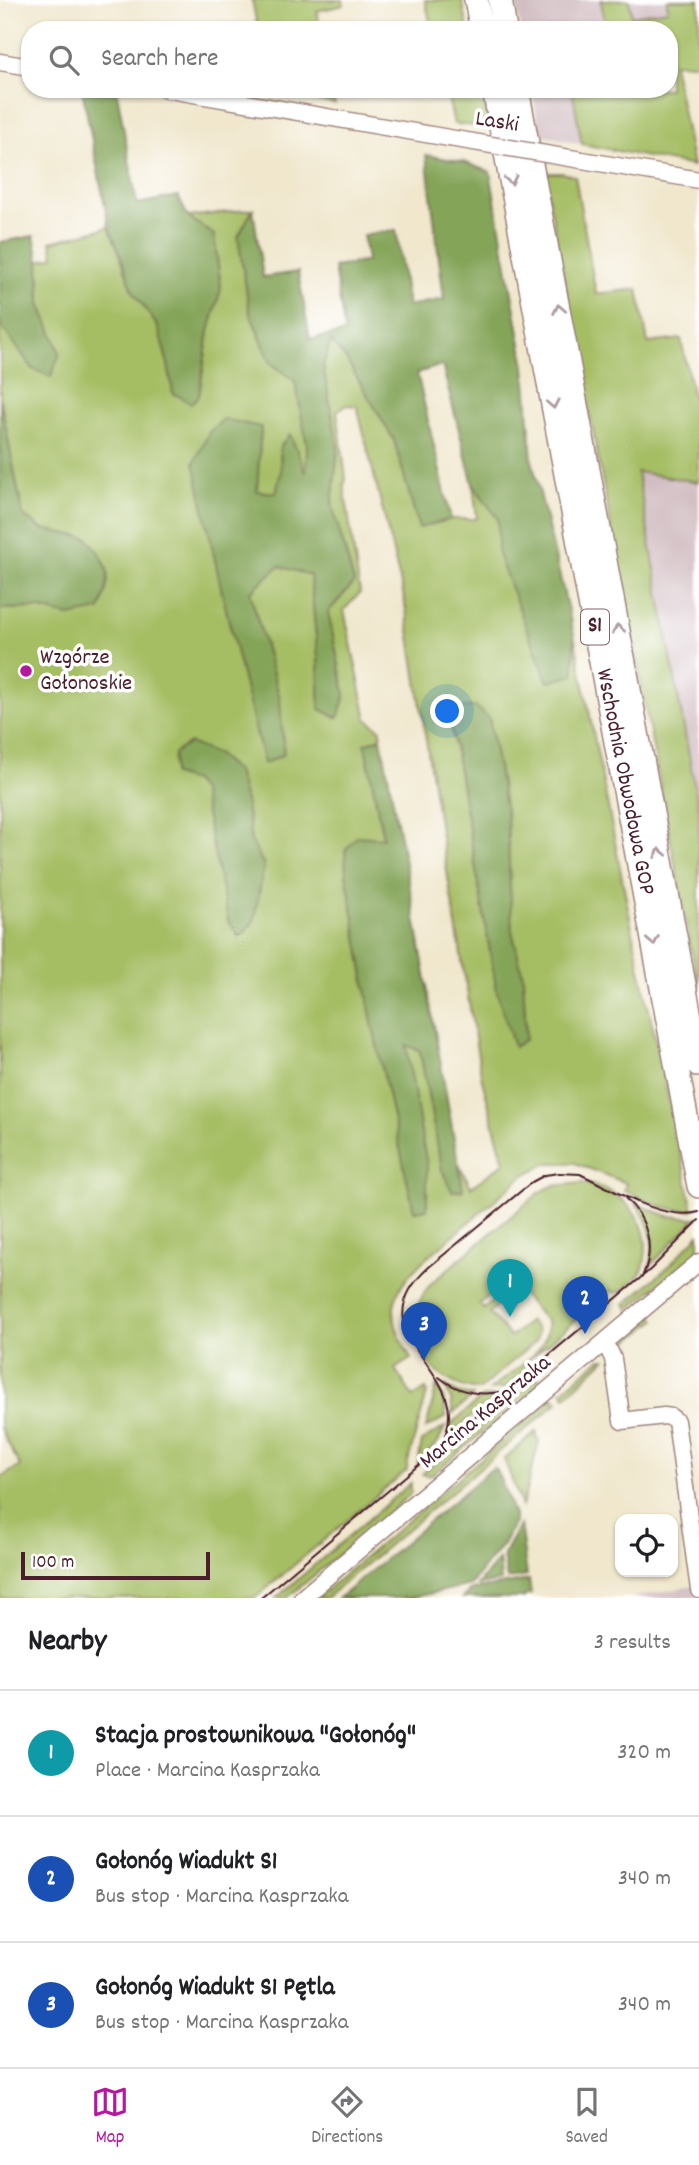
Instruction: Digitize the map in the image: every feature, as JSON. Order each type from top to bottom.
[{"type":"highway","points":[[477,0],[480,21]]},
{"type":"highway","points":[[500,0],[504,21]]},
{"type":"highway","name":"Wschodnia Obwodowa GOP","points":[[496,98],[697,1175]]},
{"type":"highway","name":"Wschodnia Obwodowa GOP","points":[[519,98],[699,1065]]},
{"type":"street","points":[[0,62],[21,66]]},
{"type":"street","name":"Laski","points":[[216,98],[699,180]]},
{"type":"street","name":"Marcina Kasprzaka","points":[[302,1598],[699,1262]]},
{"type":"street","points":[[603,1343],[612,1359],[622,1421],[664,1416],[671,1417],[676,1422],[699,1590]]},
{"type":"shaded area","points":[[515,0],[601,0],[604,21],[519,21]]},
{"type":"shaded area","points":[[629,0],[667,0],[668,10],[631,16]]},
{"type":"shaded area","points":[[534,98],[574,98],[582,144],[540,134]]},
{"type":"shaded area","points":[[637,472],[699,482],[699,810],[690,768]]},
{"type":"shaded area","points":[[699,1585],[699,1598],[630,1598],[635,1597]]},
{"type":"green space","points":[[252,0],[343,0],[344,5],[317,11],[319,21],[256,21]]},
{"type":"green space","points":[[425,0],[462,0],[466,21],[430,21]]},
{"type":"green space","points":[[601,0],[629,0],[632,16],[668,10],[667,0],[699,0],[699,64],[678,63],[678,21],[604,21]]},
{"type":"green space","points":[[678,89],[693,166],[582,144],[574,98],[678,98]]},
{"type":"green space","points":[[84,98],[118,98],[137,204],[178,196],[188,217],[214,235],[221,288],[209,331],[199,396],[191,403],[173,393],[158,327],[133,291],[109,227]]},
{"type":"green space","points":[[303,98],[334,98],[335,104]]},
{"type":"green space","points":[[448,98],[483,98],[489,127],[454,124]]},
{"type":"green space","points":[[426,155],[464,162],[490,172],[525,366],[532,460],[574,635],[574,675],[548,682],[498,555],[498,519],[473,484],[442,365],[417,373],[451,519],[419,528],[394,440],[346,359],[331,341],[323,366],[338,448],[332,505],[354,583],[328,612],[345,695],[338,718],[320,709],[310,575],[279,566],[250,592],[280,699],[284,754],[264,764],[223,597],[194,463],[209,432],[224,419],[261,427],[257,491],[276,493],[281,471],[280,447],[290,434],[306,473],[307,444],[295,381],[271,363],[250,313],[238,237],[253,209],[263,277],[298,272],[310,339],[345,333],[334,267],[367,261],[363,235],[396,230],[408,306],[444,299]]},
{"type":"green space","points":[[544,173],[575,176],[596,294],[638,289],[648,343],[681,339],[699,425],[699,482],[637,472],[699,810],[699,991]]},
{"type":"green space","points":[[253,209],[238,237],[250,313],[271,363],[295,381],[307,444],[307,476],[290,435],[280,447],[281,471],[276,493],[257,491],[261,427],[223,597],[264,763],[280,699],[250,592],[279,566],[310,575],[320,709],[345,695],[328,612],[354,582],[332,505],[338,448],[323,366],[331,341],[346,359],[394,440],[419,528],[451,519],[477,519],[473,484],[498,519],[498,555],[574,675],[574,635],[640,969],[693,1210],[674,1209],[649,1202],[624,1190],[626,1183],[575,1163],[548,1163],[524,1175],[422,1262],[402,1286],[394,1308],[398,1331],[411,1359],[395,1369],[413,1397],[426,1389],[427,1393],[407,1470],[255,1598],[0,1598],[0,1478],[20,1466],[0,1428],[0,609],[36,608],[69,615],[88,538],[42,529],[23,516],[0,398],[0,324],[33,369],[60,353],[40,303],[39,261],[54,257],[51,242],[109,227],[133,291],[158,327],[173,393],[199,395],[209,331],[221,288],[214,235],[188,217]],"holes":[[[346,405],[357,406],[404,597],[482,1080],[504,1163],[471,1187],[459,1164],[463,1190],[452,1191],[442,1170],[420,1050],[405,1045],[427,1166],[427,1209],[415,1211],[372,1023],[346,873],[383,838],[365,744],[381,738],[381,730],[367,719],[344,610],[360,593],[344,485],[346,479],[337,411]],[[449,713],[489,718],[507,817],[512,931],[523,976],[526,1039],[515,1046],[497,992]],[[218,755],[237,772],[246,804],[251,841],[264,865],[228,920],[208,817],[201,790],[193,781]]]},
{"type":"green space","points":[[34,236],[39,261],[40,303],[60,353],[51,377],[33,369],[0,324],[0,242]]},
{"type":"green space","points":[[0,398],[23,516],[42,529],[88,538],[102,557],[108,572],[107,588],[100,610],[69,616],[36,608],[0,609]]},
{"type":"green space","points":[[457,707],[476,707],[489,718],[507,817],[512,931],[523,977],[526,1039],[514,1047],[497,992],[449,713]]},
{"type":"green space","points":[[381,738],[463,1190],[452,1191],[442,1170],[420,1051],[406,1045],[427,1166],[427,1209],[414,1211],[372,1023],[346,873],[345,851],[357,836],[383,838],[365,744]]},
{"type":"green space","points":[[190,743],[218,755],[237,772],[246,804],[251,841],[264,865],[254,922],[240,937],[228,920],[201,790],[193,781],[173,775],[174,753]]},
{"type":"green space","points":[[583,1183],[618,1197],[635,1214],[645,1237],[646,1250],[639,1275],[616,1294],[612,1290],[526,1362],[530,1367],[505,1388],[490,1390],[537,1351],[547,1332],[547,1322],[508,1278],[479,1304],[484,1309],[499,1295],[505,1295],[507,1297],[489,1313],[510,1337],[530,1321],[538,1330],[536,1341],[479,1390],[454,1383],[438,1373],[427,1360],[421,1345],[418,1310],[425,1291],[540,1192],[552,1186]]},
{"type":"green space","points":[[636,1204],[668,1216],[696,1218],[650,1266],[650,1233]]},
{"type":"green space","points":[[699,1234],[699,1251],[629,1309],[625,1304],[668,1267]]},
{"type":"green space","points":[[652,1315],[656,1320],[618,1349],[622,1340]]},
{"type":"green space","points":[[600,1359],[605,1359],[566,1396],[562,1391]]},
{"type":"green space","points":[[538,1377],[542,1382],[433,1474],[422,1474]]},
{"type":"green space","points":[[437,1385],[444,1400],[446,1417],[426,1428]]},
{"type":"green space","points":[[445,1386],[458,1393],[473,1396],[453,1413]]},
{"type":"green space","points":[[483,1397],[495,1397],[449,1435],[452,1423]]},
{"type":"green space","points":[[554,1397],[558,1402],[326,1598],[317,1598]]},
{"type":"green space","points":[[445,1427],[438,1442],[418,1463],[422,1441]]},
{"type":"green space","points":[[536,1432],[539,1442],[522,1506],[504,1459]]},
{"type":"green space","points":[[494,1467],[514,1515],[514,1523],[503,1544],[470,1585],[410,1598],[339,1598]]},
{"type":"green space","points":[[411,1483],[411,1492],[407,1497],[287,1598],[276,1598]]},
{"type":"green space","points":[[520,1524],[527,1576],[507,1579],[503,1555]]},
{"type":"green space","points":[[499,1559],[501,1581],[477,1585]]},
{"type":"green space","points":[[529,1580],[531,1594],[524,1598],[462,1598],[471,1590]]},
{"type":"tram line","points":[[441,1444],[449,1418],[445,1396],[409,1335],[403,1315],[409,1292],[429,1267],[532,1182],[545,1175],[580,1174],[654,1208],[685,1214],[699,1212]]},
{"type":"tram line","points":[[626,1199],[640,1216],[647,1234],[648,1255],[643,1275]]},
{"type":"tram line","points":[[261,1598],[651,1269],[699,1220]]},
{"type":"tram line","points":[[439,1377],[470,1392],[505,1391]]},
{"type":"place","name":"Wzgórze Gołonoskie","points":[[26,671]]},
{"type":"place","name":"Stacja prostownikowa \"Gołonóg\"","points":[[510,1317]]},
{"type":"place","name":"Gołonóg Wiadukt S1","points":[[585,1334]]},
{"type":"place","name":"Gołonóg Wiadukt S1 Pętla","points":[[424,1360]]}]
